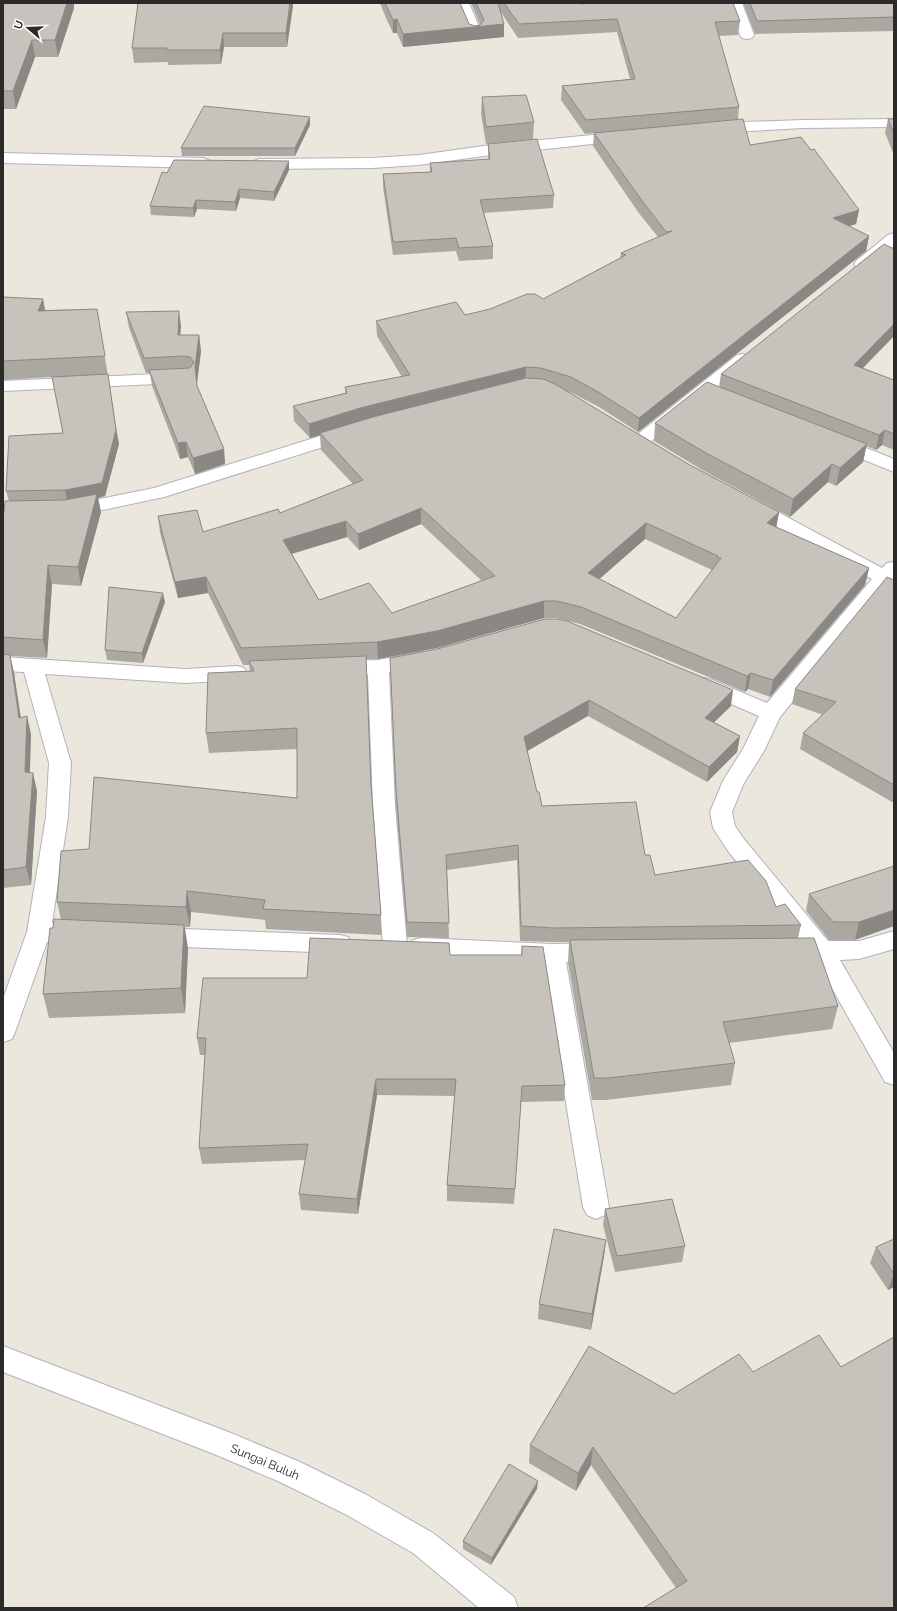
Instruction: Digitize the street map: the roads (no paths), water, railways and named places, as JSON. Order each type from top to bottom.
[{"type":"street","points":[[462,3],[475,34]]},
{"type":"street","points":[[735,3],[747,35]]},
{"type":"street","points":[[701,130],[803,124],[894,123]]},
{"type":"street","points":[[246,164],[349,164],[396,162],[491,150],[639,136]]},
{"type":"street","points":[[3,158],[214,163]]},
{"type":"street","points":[[851,273],[894,238]]},
{"type":"street","points":[[639,442],[712,393],[753,351]]},
{"type":"street","points":[[3,386],[186,378]]},
{"type":"street","points":[[54,512],[68,511],[157,493],[367,428]]},
{"type":"street","points":[[821,437],[894,466]]},
{"type":"street","points":[[737,498],[891,576],[771,713],[753,751],[734,781],[721,812],[724,828],[736,845],[822,950],[894,1075]]},
{"type":"street","points":[[317,670],[378,667],[437,656]]},
{"type":"street","points":[[3,664],[185,676],[255,672]]},
{"type":"street","points":[[3,1032],[39,932],[57,817],[60,763],[32,666]]},
{"type":"street","points":[[378,667],[384,805],[396,946]]},
{"type":"street","points":[[690,679],[771,713]]},
{"type":"street","points":[[39,932],[102,935]]},
{"type":"street","points":[[134,936],[554,952],[617,952]]},
{"type":"street","points":[[767,951],[859,950],[894,940]]},
{"type":"street","points":[[554,952],[596,1207]]},
{"type":"street","name":"Sungai Buluh","points":[[3,1359],[221,1443],[290,1472],[355,1504],[423,1543],[503,1608]]}]
